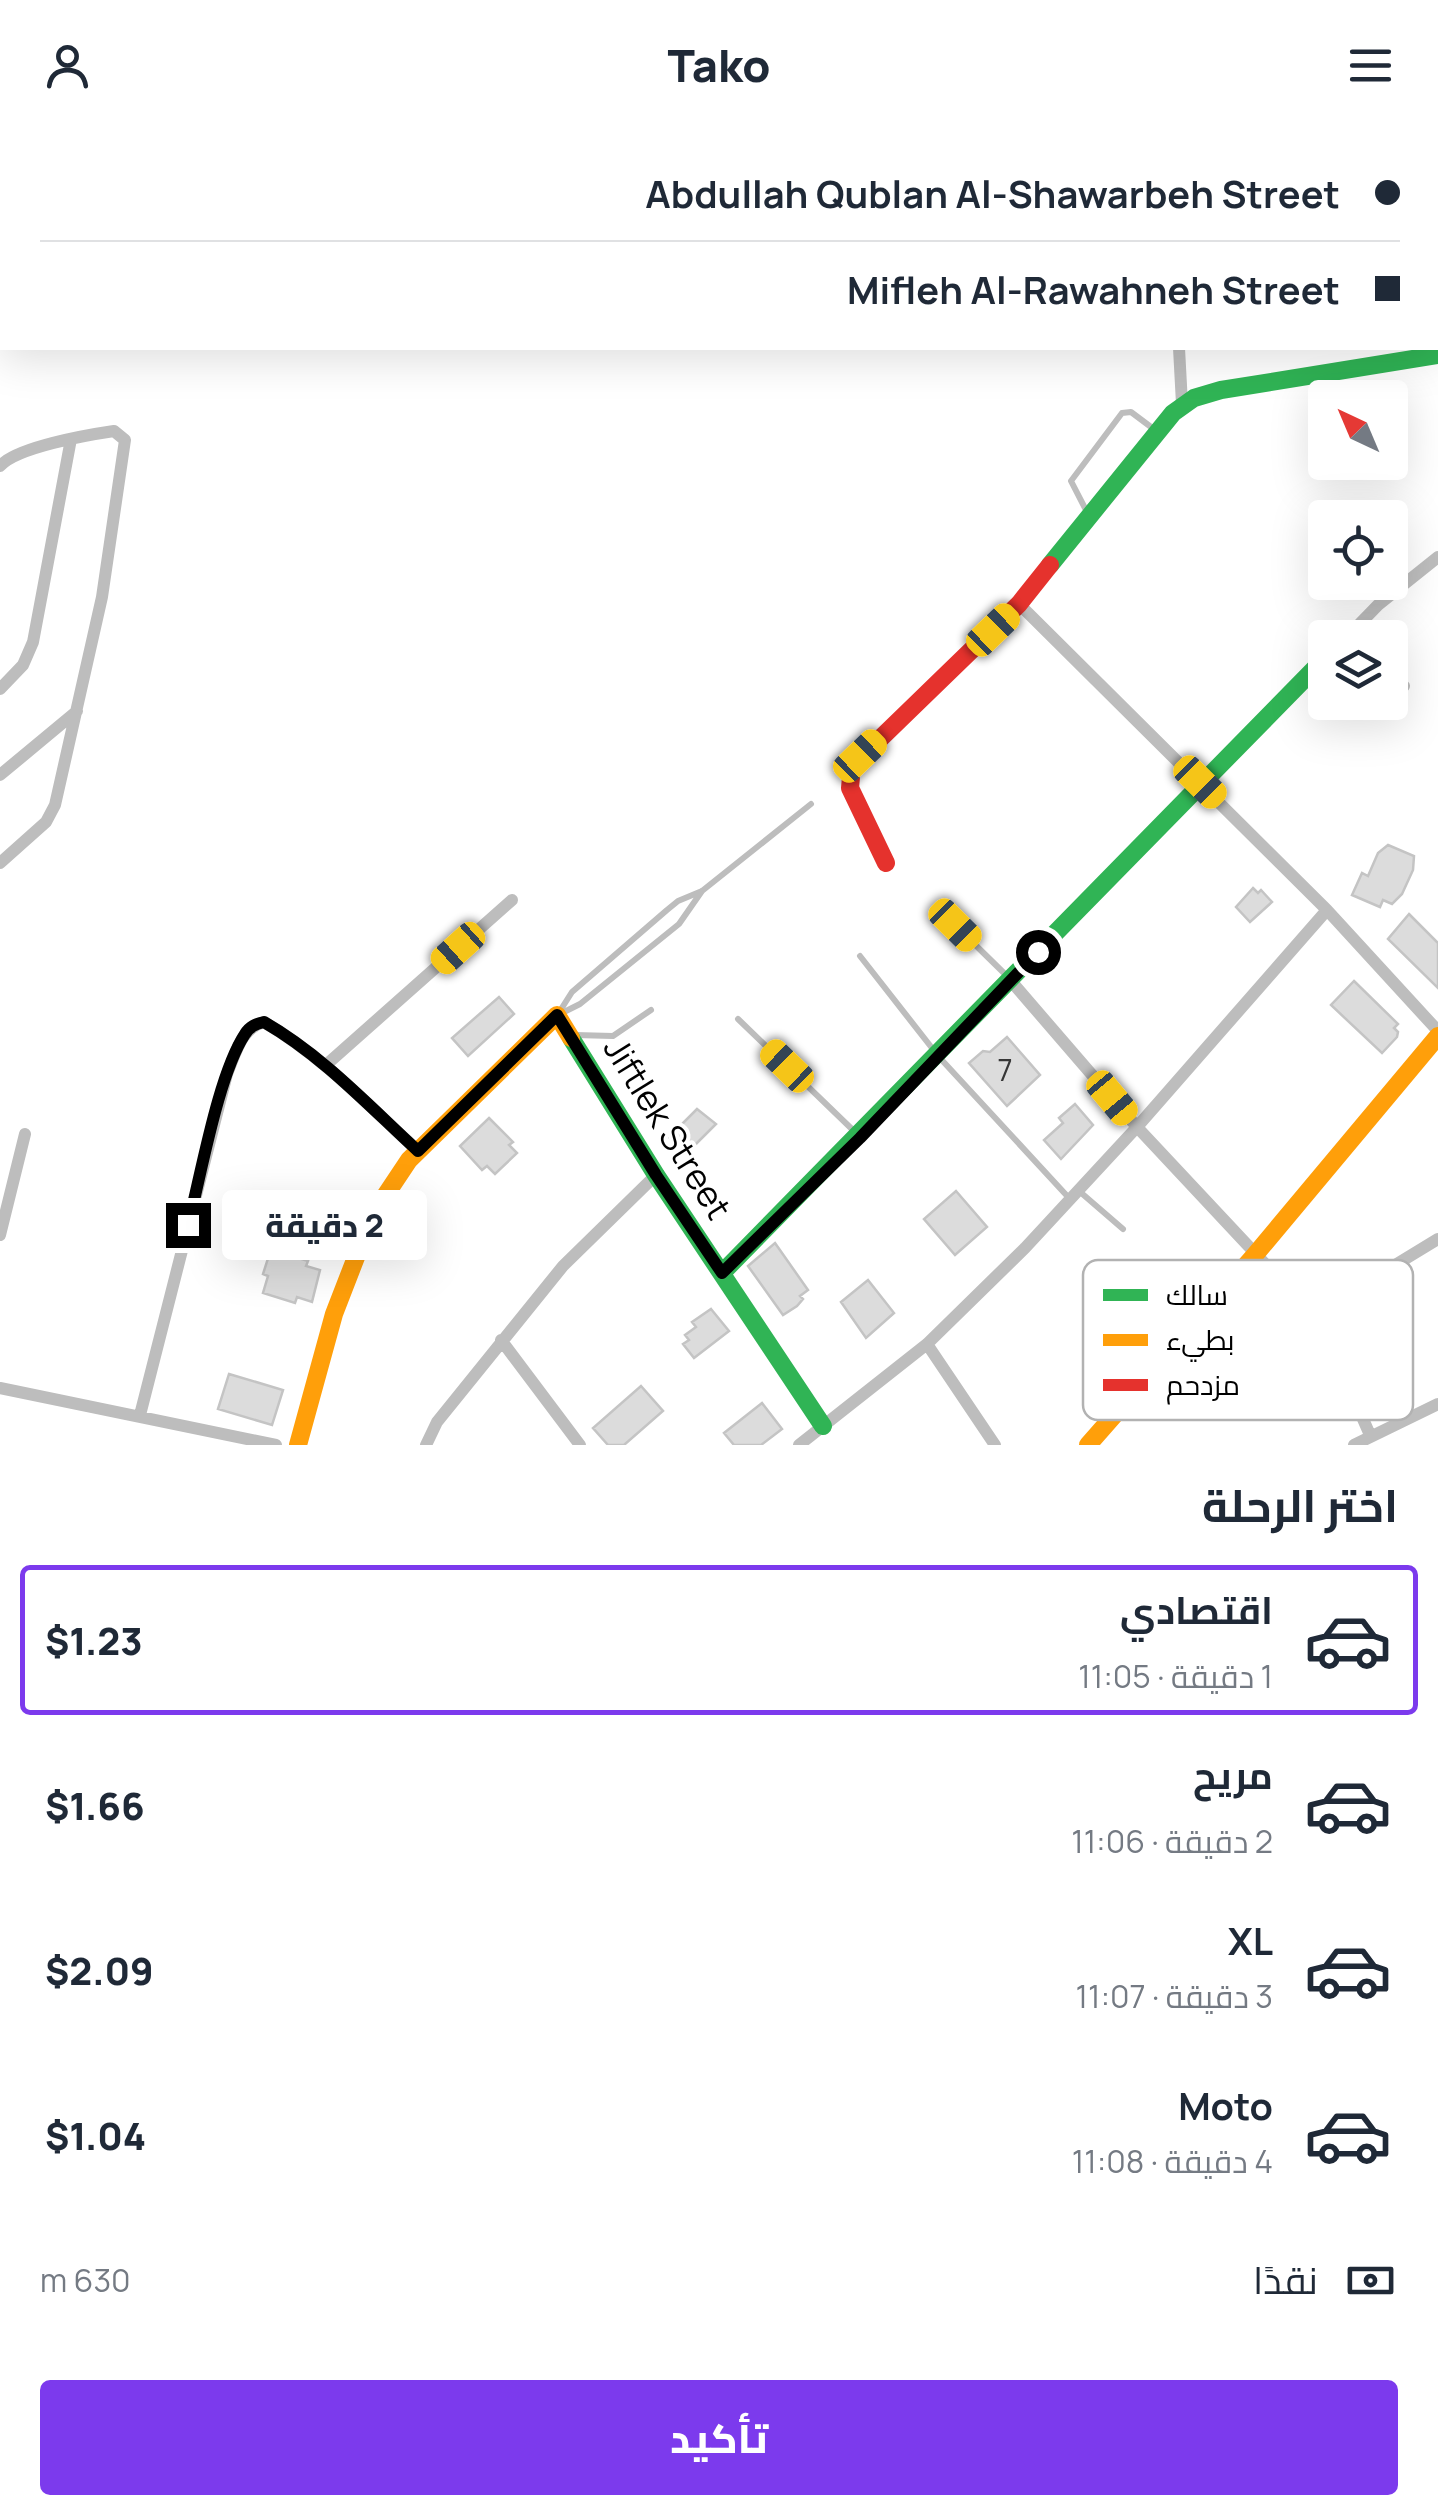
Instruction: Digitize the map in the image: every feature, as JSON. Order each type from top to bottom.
[{"type":"street","points":[[1178,350],[1182,404]]},
{"type":"street","points":[[886,864],[850,788],[852,766],[1019,604],[1088,514],[1182,404],[1220,390],[1400,354],[1438,355]]},
{"type":"street","points":[[0,466],[8,458],[70,439],[114,431],[122,435],[126,444],[102,597],[52,814],[0,863]]},
{"type":"street","points":[[0,689],[23,666],[32,642],[70,439]]},
{"type":"street","points":[[1364,620],[1438,557]]},
{"type":"street","points":[[1019,604],[1327,910],[1438,1033],[1250,1260]]},
{"type":"street","points":[[722,1273],[860,1138],[1200,782],[1308,675]]},
{"type":"street","points":[[0,775],[77,711]]},
{"type":"street","points":[[326,1065],[512,900]]},
{"type":"street","points":[[799,1445],[927,1344],[1137,1128],[1327,910]]},
{"type":"street","points":[[1012,981],[1137,1128],[1258,1260]]},
{"type":"street","points":[[298,1445],[325,1342],[365,1234],[399,1174],[557,1015]]},
{"type":"street","name":"Jiftlek Street","points":[[557,1015],[656,1175],[823,1426]]},
{"type":"street","points":[[140,1414],[227,1074],[244,1034],[253,1025],[264,1022],[326,1065],[418,1151]]},
{"type":"street","points":[[0,1235],[25,1134]]},
{"type":"street","points":[[426,1445],[437,1422],[563,1266],[656,1175]]},
{"type":"street","points":[[1403,1260],[1438,1239]]},
{"type":"street","points":[[501,1340],[580,1445]]},
{"type":"street","points":[[927,1344],[995,1445]]},
{"type":"street","points":[[0,1388],[276,1445]]},
{"type":"street","points":[[1413,1415],[1438,1404]]},
{"type":"street","points":[[1088,1445],[1110,1420]]},
{"type":"street","points":[[1364,1420],[1370,1435]]},
{"type":"street","points":[[1354,1445],[1403,1420]]},
{"type":"lane","points":[[1088,514],[1071,482],[1122,413],[1132,412],[1156,431]]},
{"type":"lane","points":[[557,1015],[572,992],[667,910],[702,891],[811,804]]},
{"type":"lane","points":[[557,1015],[580,1004],[679,924],[702,891]]},
{"type":"lane","points":[[955,925],[1012,981]]},
{"type":"lane","points":[[860,956],[938,1057],[1074,1194],[1123,1229]]},
{"type":"lane","points":[[569,1034],[613,1036],[651,1010]]},
{"type":"lane","points":[[738,1019],[860,1138]]},
{"type":"building","points":[[1388,845],[1414,856],[1413,870],[1402,894],[1392,904],[1383,900],[1380,907],[1352,895],[1362,873],[1368,876],[1378,853]]},
{"type":"building","points":[[1253,888],[1258,893],[1261,890],[1272,902],[1250,922],[1236,907]]},
{"type":"building","points":[[1409,914],[1438,943],[1438,988],[1388,939]]},
{"type":"building","points":[[1354,981],[1398,1024],[1394,1028],[1397,1037],[1382,1053],[1331,1005]]},
{"type":"building","points":[[499,997],[514,1014],[468,1056],[452,1038]]},
{"type":"building","points":[[1007,1037],[1040,1075],[1007,1106],[969,1063]]},
{"type":"building","points":[[1075,1104],[1093,1125],[1061,1159],[1044,1140],[1063,1123],[1059,1118]]},
{"type":"building","points":[[697,1109],[716,1124],[686,1154],[669,1137]]},
{"type":"building","points":[[489,1118],[513,1142],[509,1145],[517,1153],[495,1174],[487,1166],[482,1170],[460,1146]]},
{"type":"building","points":[[956,1191],[987,1227],[955,1255],[924,1219]]},
{"type":"building","points":[[291,1196],[327,1207],[317,1240],[281,1230]]},
{"type":"building","points":[[775,1243],[808,1290],[800,1296],[803,1299],[797,1306],[783,1315],[748,1266]]},
{"type":"building","points":[[271,1249],[308,1261],[306,1266],[320,1270],[312,1302],[297,1297],[295,1303],[263,1293],[268,1276],[263,1274]]},
{"type":"building","points":[[868,1280],[894,1313],[866,1338],[841,1302]]},
{"type":"building","points":[[711,1309],[729,1331],[694,1358],[683,1344],[689,1340],[685,1335],[696,1327],[692,1322]]},
{"type":"building","points":[[229,1374],[283,1390],[272,1425],[218,1409]]},
{"type":"building","points":[[641,1386],[663,1411],[624,1445],[608,1445],[593,1428]]},
{"type":"building","points":[[762,1403],[782,1429],[761,1445],[734,1445],[724,1433]]},
{"type":"traffic: fast","points":[[1050,565],[1173,413],[1194,398],[1221,390],[1438,355]]},
{"type":"traffic: fast","points":[[722,1273],[1308,675]]},
{"type":"traffic: fast","points":[[571,1038],[656,1175],[823,1426]]},
{"type":"traffic: slow","points":[[298,1445],[334,1314],[365,1234],[409,1160],[557,1015],[571,1038]]},
{"type":"traffic: slow","points":[[1250,1260],[1438,1036]]},
{"type":"traffic: slow","points":[[1088,1445],[1110,1420]]},
{"type":"traffic: jam","points":[[886,863],[850,788],[852,766],[1019,604],[1050,565]]},
{"type":"route","points":[[188,1225],[227,1074],[244,1034],[253,1025],[264,1022],[287,1035],[326,1065],[418,1151],[557,1015],[722,1273],[860,1138],[1038,952]]}]
